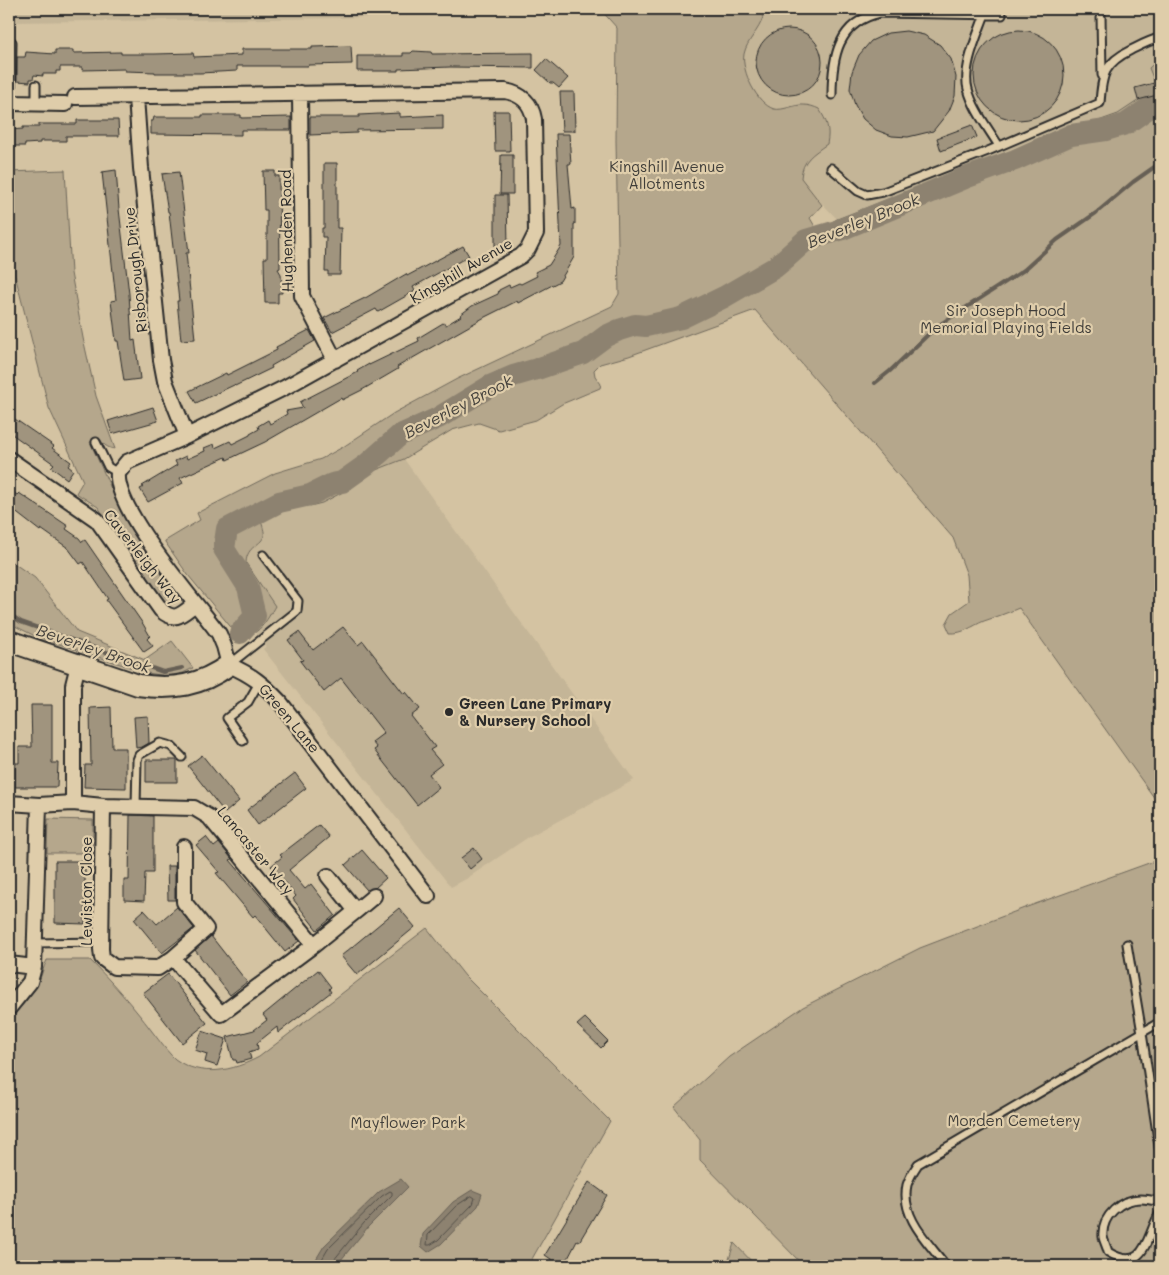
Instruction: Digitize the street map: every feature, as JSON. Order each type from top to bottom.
[{"type":"street","name":"Kingshill Avenue","points":[[10,103],[36,104],[70,100],[136,97],[300,93],[505,91],[522,97],[529,104],[534,119],[536,232],[533,242],[521,256],[284,388],[187,436],[128,462],[118,473]]},
{"type":"street","name":"Hughenden Road","points":[[300,93],[302,296],[335,360]]},
{"type":"street","name":"Risborough Drive","points":[[136,97],[141,168],[161,360],[165,381],[187,436]]},
{"type":"street","name":"Caverleigh Way","points":[[9,458],[97,520],[161,610],[168,616],[178,616],[195,604],[219,634],[229,665]]},
{"type":"street","points":[[118,473],[118,488],[133,516],[195,604]]},
{"type":"street","points":[[9,641],[138,685],[173,687],[187,685],[214,676],[229,665]]},
{"type":"street","name":"Green Lane","points":[[229,665],[246,672],[260,682],[290,714],[428,896]]},
{"type":"street","points":[[73,803],[73,685],[78,666]]},
{"type":"street","points":[[9,803],[39,805],[73,803],[102,806]]},
{"type":"street","points":[[9,1008],[30,982],[34,966],[39,805]]},
{"type":"street","name":"Lancaster Way","points":[[102,806],[194,808],[209,817],[314,945]]},
{"type":"street","name":"Lewiston Close","points":[[102,806],[102,958],[114,967],[158,968],[173,958],[206,929],[184,902],[184,847]]},
{"type":"street","points":[[328,876],[356,911]]},
{"type":"street","points":[[173,958],[221,1014],[314,945],[374,896]]},
{"type":"street","points":[[9,964],[34,966]]},
{"type":"lane","points":[[832,95],[835,53],[842,38],[853,25],[867,16],[880,14],[1002,15]]},
{"type":"lane","points":[[985,14],[970,60],[967,88],[976,108],[999,146]]},
{"type":"lane","points":[[832,168],[858,191],[867,195],[883,192],[1100,103],[1102,80],[1101,15]]},
{"type":"lane","points":[[1102,80],[1108,66],[1118,56],[1160,38]]},
{"type":"lane","points":[[10,103],[12,42]]},
{"type":"lane","points":[[36,84],[36,104]]},
{"type":"lane","points":[[96,442],[108,467],[118,473]]},
{"type":"lane","points":[[229,665],[297,611],[298,601],[264,555]]},
{"type":"lane","points":[[243,741],[227,718],[248,702],[260,682]]},
{"type":"lane","points":[[136,807],[137,760],[139,755],[160,743],[170,746],[182,757]]},
{"type":"lane","points":[[35,943],[102,942]]},
{"type":"lane","points":[[1127,944],[1160,1153]]},
{"type":"lane","points":[[946,1266],[910,1218],[907,1207],[907,1185],[918,1164],[1160,1022]]},
{"type":"lane","points":[[1160,1201],[1139,1199],[1122,1203],[1109,1215],[1104,1224],[1103,1237],[1108,1252],[1119,1258],[1132,1258],[1144,1250],[1160,1213]]},
{"type":"shaded area","points":[[9,9],[600,9],[342,18],[9,22]]},
{"type":"shaded area","points":[[706,9],[1160,9],[1160,96],[1118,114],[991,159],[837,219],[795,175]]},
{"type":"shaded area","name":"Green Lane Primary & Nursery School","points":[[404,459],[634,780],[530,836],[451,887],[263,649],[266,646],[253,629],[274,607],[246,565],[244,555],[261,518],[299,500]]},
{"type":"green space","name":"Sir Joseph Hood Memorial Playing Fields","points":[[754,9],[760,12],[763,17],[744,54],[745,69],[751,86],[762,101],[774,109],[808,105],[819,109],[824,117],[828,129],[827,144],[813,154],[806,162],[801,178],[822,205],[810,218],[817,230],[837,219],[991,159],[1118,114],[1157,88],[1149,68],[1160,58],[1160,806],[1019,608],[963,631],[950,633],[946,624],[952,613],[969,601],[967,575],[953,538],[755,310],[629,356],[600,364],[594,370],[595,376],[601,384],[600,388],[562,404],[536,420],[499,430],[479,423],[452,430],[404,459],[343,483],[345,489],[343,492],[322,503],[310,506],[300,499],[263,517],[261,520],[264,536],[251,549],[246,563],[275,606],[269,617],[252,635],[239,637],[188,575],[165,542],[200,520],[197,513],[275,473],[321,459],[343,447],[394,413],[457,379],[612,306],[619,294],[616,141],[617,28],[601,10]]},
{"type":"green space","points":[[65,170],[71,273],[96,396],[115,449],[106,446],[100,439],[90,442],[114,495],[149,551],[179,593],[180,599],[172,604],[167,604],[163,601],[98,507],[76,493],[83,481],[49,408],[15,275],[9,172]]},
{"type":"green space","points":[[9,560],[35,578],[77,632],[145,660],[172,641],[193,668],[183,673],[167,676],[147,673],[35,636],[9,623]]},
{"type":"green space","points":[[48,819],[93,820],[93,853],[47,853]]},
{"type":"green space","name":"Morden Cemetery","points":[[1160,859],[1160,1266],[804,1266],[700,1160],[700,1140],[674,1107],[729,1057],[803,1007],[920,948]]},
{"type":"green space","name":"Mayflower Park","points":[[427,928],[465,976],[610,1121],[528,1266],[9,1266],[9,1020],[25,1003],[35,988],[47,960],[90,960],[123,995],[175,1059],[195,1069],[217,1070],[239,1066],[259,1057]]},
{"type":"green space","points":[[734,1243],[756,1266],[727,1266]]},
{"type":"water","points":[[401,1179],[408,1187],[368,1227],[336,1266],[312,1266],[324,1246],[379,1192]]},
{"type":"water","points":[[472,1190],[482,1194],[478,1206],[441,1244],[428,1252],[421,1246],[423,1234],[453,1202]]},
{"type":"building","points":[[782,29],[796,29],[808,34],[817,43],[822,55],[820,75],[813,86],[796,95],[782,95],[770,90],[761,81],[756,69],[756,55],[761,43],[770,34]]},
{"type":"building","points":[[1019,30],[1036,33],[1051,43],[1061,58],[1064,75],[1061,92],[1051,107],[1036,117],[1019,120],[1002,117],[987,107],[977,92],[974,75],[977,58],[987,43],[1002,33]]},
{"type":"building","points":[[906,31],[924,35],[940,45],[951,59],[956,77],[955,96],[949,111],[933,131],[908,137],[892,136],[876,130],[863,119],[855,105],[850,89],[852,72],[859,55],[871,41],[888,33]]},
{"type":"building","points":[[351,46],[352,64],[237,66],[237,71],[200,73],[155,73],[125,71],[125,69],[82,70],[82,67],[60,67],[60,71],[56,71],[56,74],[34,75],[30,82],[17,81],[17,57],[25,57],[26,52],[55,54],[55,50],[73,50],[73,53],[193,53],[194,57],[242,55],[242,49],[312,49],[312,47]]},
{"type":"building","points":[[413,51],[431,52],[432,54],[533,53],[533,68],[450,67],[398,69],[398,71],[357,71],[357,56],[403,56],[403,53],[411,53]]},
{"type":"building","points":[[546,59],[568,78],[559,88],[550,83],[536,70]]},
{"type":"building","points":[[1154,83],[1157,95],[1138,100],[1135,88]]},
{"type":"building","points":[[560,92],[574,92],[575,131],[562,131]]},
{"type":"building","points":[[494,111],[509,111],[510,151],[495,151]]},
{"type":"building","points":[[400,113],[400,117],[443,115],[443,129],[357,130],[357,133],[310,135],[310,117],[359,117],[359,115]]},
{"type":"building","points":[[202,115],[241,115],[241,118],[291,117],[291,130],[241,130],[241,135],[151,134],[151,121],[153,121],[154,117],[202,117]]},
{"type":"building","points":[[77,120],[118,120],[119,136],[66,136],[66,141],[40,141],[40,143],[25,144],[25,146],[9,146],[9,130],[23,129],[23,127],[39,127],[39,124],[77,124]]},
{"type":"building","points":[[972,125],[977,137],[941,151],[937,138]]},
{"type":"building","points":[[556,134],[569,134],[571,164],[568,164],[572,209],[575,208],[574,257],[560,281],[518,303],[517,301],[485,317],[397,367],[398,369],[362,390],[342,400],[341,398],[265,442],[227,460],[226,457],[180,478],[183,483],[148,502],[140,489],[177,465],[175,461],[186,456],[187,459],[205,451],[204,448],[214,444],[215,448],[230,441],[232,444],[259,429],[258,426],[268,420],[270,424],[287,414],[286,411],[303,408],[300,402],[358,372],[369,364],[419,341],[418,338],[443,323],[446,325],[461,316],[472,306],[498,294],[499,290],[509,285],[510,287],[521,284],[537,276],[535,272],[549,265],[561,246]]},
{"type":"building","points":[[501,155],[513,155],[513,194],[500,194]]},
{"type":"building","points":[[324,163],[337,163],[337,228],[341,228],[340,275],[328,275],[328,271],[325,271],[326,237],[322,237],[322,228],[324,228]]},
{"type":"building","points":[[116,170],[132,341],[135,340],[140,379],[124,381],[111,301],[116,300],[102,172]]},
{"type":"building","points":[[263,171],[275,171],[275,176],[279,176],[280,268],[278,269],[281,274],[282,293],[278,293],[278,303],[265,303],[264,258],[267,258],[267,210],[264,210]]},
{"type":"building","points":[[179,172],[189,253],[186,253],[195,339],[181,340],[177,301],[179,301],[169,212],[162,174]]},
{"type":"building","points":[[495,195],[507,195],[508,246],[495,246]]},
{"type":"building","points":[[463,246],[469,256],[413,287],[415,291],[378,312],[376,309],[332,332],[324,318]]},
{"type":"building","points":[[309,330],[315,341],[271,366],[272,368],[196,403],[189,391],[226,373],[227,375],[277,350],[276,347]]},
{"type":"building","points":[[153,407],[158,421],[112,434],[108,421]]},
{"type":"building","points":[[9,415],[54,446],[52,448],[71,462],[68,466],[73,470],[67,479],[51,467],[54,464],[9,432]]},
{"type":"building","points":[[9,489],[17,495],[19,493],[68,526],[66,529],[82,542],[85,540],[143,624],[150,636],[147,639],[153,646],[144,652],[106,600],[108,599],[83,562],[80,564],[68,548],[41,529],[40,531],[9,507]]},
{"type":"building","points":[[343,627],[358,645],[363,641],[404,694],[406,692],[420,709],[411,716],[435,747],[430,750],[442,764],[429,774],[439,787],[417,805],[374,750],[377,748],[372,742],[384,733],[341,678],[324,692],[300,661],[303,660],[288,640],[299,632],[313,650]]},
{"type":"building","points":[[31,705],[52,705],[52,763],[58,763],[57,787],[15,787],[15,763],[19,763],[19,747],[32,747]]},
{"type":"building","points":[[111,707],[112,748],[126,748],[126,788],[84,787],[85,765],[91,765],[90,708]]},
{"type":"building","points":[[148,716],[149,743],[136,748],[134,717]]},
{"type":"building","points":[[202,755],[239,801],[225,813],[188,766]]},
{"type":"building","points":[[146,760],[177,760],[177,782],[146,782]]},
{"type":"building","points":[[295,773],[306,788],[258,825],[247,810]]},
{"type":"building","points":[[130,815],[153,816],[153,873],[145,873],[144,901],[124,900],[124,880],[129,880]]},
{"type":"building","points":[[319,825],[329,837],[289,870],[305,889],[311,884],[335,915],[317,930],[293,899],[296,896],[271,866],[282,857],[280,855]]},
{"type":"building","points":[[206,837],[214,847],[219,843],[232,859],[230,860],[299,941],[285,952],[255,915],[253,917],[216,873],[219,872],[196,845]]},
{"type":"building","points":[[474,848],[482,859],[470,869],[461,858]]},
{"type":"building","points":[[362,850],[386,878],[375,888],[367,890],[345,865]]},
{"type":"building","points":[[55,861],[85,861],[85,924],[55,923]]},
{"type":"building","points":[[167,866],[175,866],[175,900],[168,900]]},
{"type":"building","points":[[177,907],[194,928],[162,953],[134,919],[144,910],[157,924]]},
{"type":"building","points":[[399,908],[415,927],[357,975],[341,956]]},
{"type":"building","points":[[211,936],[247,982],[230,995],[195,950]]},
{"type":"building","points":[[318,970],[331,987],[329,989],[331,992],[278,1033],[277,1027],[257,1043],[258,1049],[249,1052],[251,1059],[237,1063],[236,1060],[233,1060],[227,1037],[254,1030],[267,1020],[263,1015]]},
{"type":"building","points":[[168,974],[207,1023],[182,1043],[143,993]]},
{"type":"building","points":[[585,1018],[608,1041],[601,1048],[577,1025]]},
{"type":"building","points":[[202,1031],[226,1039],[217,1066],[205,1062],[207,1054],[195,1050]]},
{"type":"building","points":[[589,1182],[607,1195],[579,1242],[577,1241],[564,1266],[561,1266],[545,1255]]},
{"type":"waterway","name":"Beverley Brook","points":[[240,633],[255,616],[248,587],[224,549],[227,529],[279,502],[310,495],[332,484],[342,482],[366,465],[400,435],[438,418],[492,385],[513,376],[583,353],[606,336],[619,330],[635,325],[646,326],[681,318],[724,297],[774,268],[806,240],[840,230],[965,178],[1015,160],[1071,135],[1106,130],[1126,124],[1160,100]]},
{"type":"waterway","points":[[875,383],[936,327],[1024,270],[1057,240],[1096,213],[1133,182],[1160,163]]},
{"type":"waterway","name":"Beverley Brook","points":[[9,614],[21,622],[163,672],[182,668]]},
{"type":"place","name":"Green Lane Primary & Nursery School","points":[[449,712]]},
{"type":"park label","name":"Kingshill Avenue Allotments","points":[[667,174]]}]
